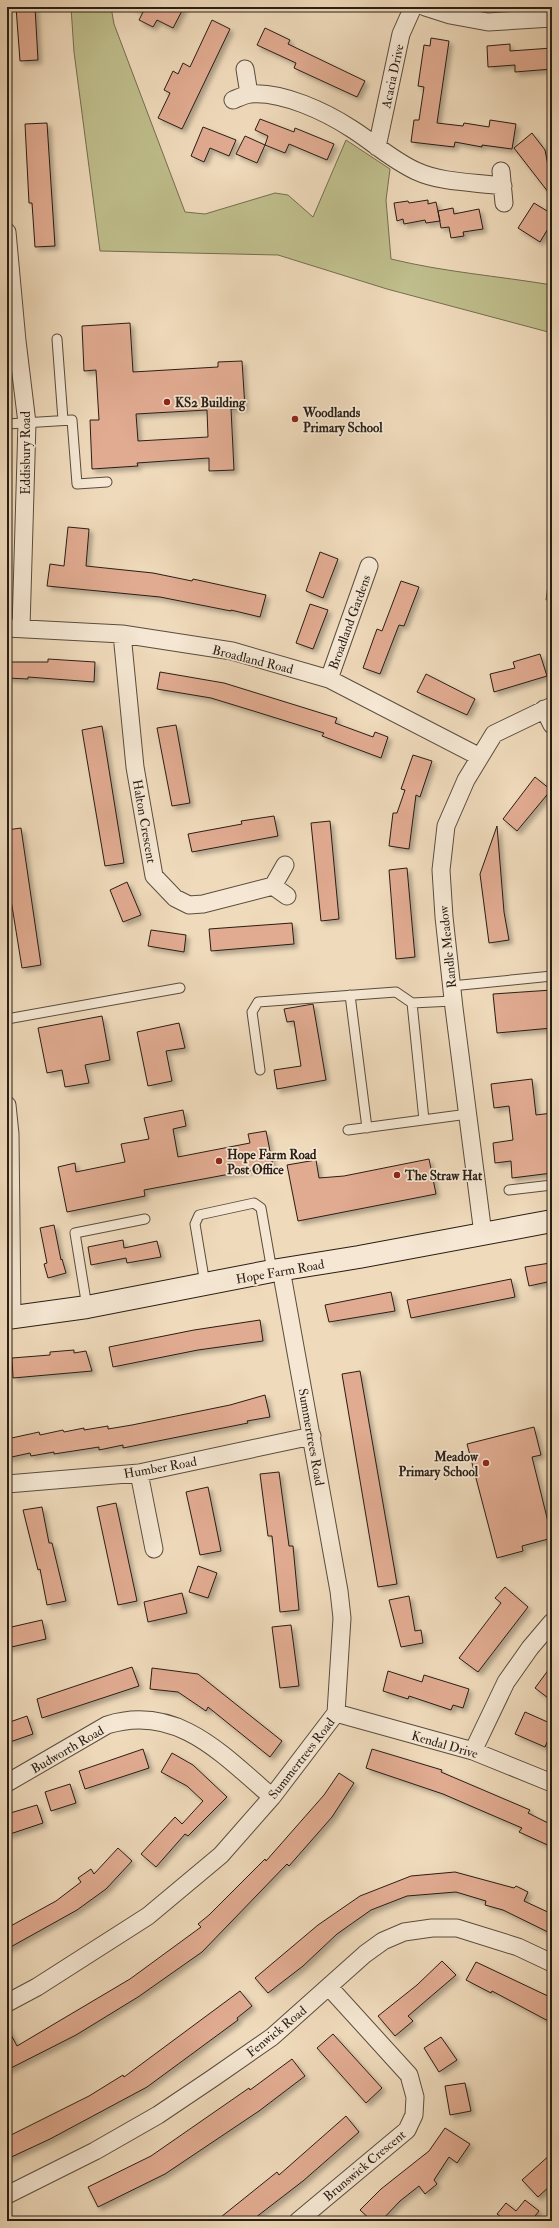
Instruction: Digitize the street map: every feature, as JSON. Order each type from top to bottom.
[{"type":"street","name":"Acacia Drive","points":[[377,147],[401,34],[413,7]]},
{"type":"street","points":[[424,7],[450,15],[488,22],[552,18]]},
{"type":"street","points":[[245,69],[249,94]]},
{"type":"street","points":[[233,100],[249,94],[263,95],[305,104],[352,128],[377,147],[416,171],[437,178],[502,179],[504,203]]},
{"type":"street","name":"Eddisbury Road","points":[[7,232],[16,341],[27,423],[14,628]]},
{"type":"street","name":"Broadland Gardens","points":[[329,679],[369,566]]},
{"type":"street","name":"Broadland Road","points":[[14,628],[122,634],[232,651],[329,679],[480,757]]},
{"type":"street","name":"Halton Crescent","points":[[122,634],[136,767],[154,876],[176,898],[189,905],[203,904],[273,886]]},
{"type":"street","points":[[548,708],[552,725]]},
{"type":"street","name":"Randle Meadow","points":[[484,1234],[452,993],[441,877],[442,855],[446,826],[466,780],[494,734],[548,708]]},
{"type":"street","points":[[285,865],[273,886],[287,896]]},
{"type":"street","points":[[7,1105],[10,1317]]},
{"type":"street","name":"Hope Farm Road","points":[[10,1317],[87,1307],[276,1270],[552,1221]]},
{"type":"street","name":"Summertrees Road","points":[[7,2003],[36,1987],[148,1916],[222,1855],[272,1797],[336,1713],[342,1618],[339,1591],[312,1436],[276,1270]]},
{"type":"street","name":"Humber Road","points":[[7,1484],[139,1473],[312,1436]]},
{"type":"street","points":[[139,1473],[154,1549]]},
{"type":"street","points":[[473,1751],[506,1682],[530,1648],[552,1622]]},
{"type":"street","name":"Kendal Drive","points":[[336,1713],[473,1751],[552,1783]]},
{"type":"street","name":"Budworth Road","points":[[7,1783],[107,1726],[124,1720],[147,1720],[171,1724],[204,1740],[272,1797]]},
{"type":"street","name":"Fenwick Road","points":[[7,2195],[95,2150],[158,2115],[272,2037],[365,1954],[383,1941],[404,1932],[432,1928],[457,1928],[518,1947],[552,1963]]},
{"type":"street","name":"Brunswick Crescent","points":[[298,2221],[407,2130],[414,2115],[415,2097],[409,2075],[329,1987]]},
{"type":"lane","points":[[57,339],[63,420]]},
{"type":"lane","points":[[7,424],[72,420],[77,484],[106,482]]},
{"type":"lane","points":[[260,1070],[252,1012],[258,1002],[396,992],[412,1003],[452,993],[552,976]]},
{"type":"lane","points":[[7,1019],[180,988]]},
{"type":"lane","points":[[350,995],[367,1128]]},
{"type":"lane","points":[[412,1003],[424,1120]]},
{"type":"lane","points":[[348,1130],[468,1114]]},
{"type":"lane","points":[[509,1190],[552,1185]]},
{"type":"lane","points":[[205,1284],[195,1224],[199,1215],[254,1203],[261,1208],[276,1270]]},
{"type":"lane","points":[[87,1307],[75,1233],[145,1219]]},
{"type":"shaded area","points":[[71,7],[111,7],[114,24],[185,212],[205,214],[275,193],[288,195],[313,217],[346,140],[390,169],[386,200],[391,259],[451,271],[552,285],[552,333],[387,289],[278,255],[100,251],[74,52]]},
{"type":"shaded area","points":[[552,556],[552,600],[546,600]]},
{"type":"building","points":[[16,7],[35,7],[38,60],[20,61]]},
{"type":"building","points":[[132,7],[184,7],[173,28],[157,20],[153,27],[139,20],[143,12]]},
{"type":"building","points":[[212,20],[230,29],[182,129],[158,118],[170,93],[164,90],[173,71],[178,74],[183,63],[190,67]]},
{"type":"building","points":[[265,28],[290,40],[288,44],[365,81],[357,97],[294,68],[296,63],[257,45]]},
{"type":"building","points":[[431,38],[449,41],[437,123],[463,126],[464,123],[489,127],[490,120],[516,124],[512,149],[482,145],[482,147],[455,142],[454,147],[411,142],[414,120],[419,120],[424,87],[418,86],[424,45],[430,46]]},
{"type":"building","points":[[510,44],[510,51],[552,48],[552,69],[515,72],[515,65],[488,67],[487,46]]},
{"type":"building","points":[[260,119],[294,132],[295,128],[334,144],[327,160],[289,144],[285,153],[265,145],[268,136],[255,130]]},
{"type":"building","points":[[47,123],[55,246],[35,247],[32,203],[29,203],[25,124]]},
{"type":"building","points":[[203,127],[236,140],[229,156],[210,148],[204,162],[191,156]]},
{"type":"building","points":[[532,133],[545,150],[552,186],[552,197],[514,148]]},
{"type":"building","points":[[245,136],[265,145],[257,163],[236,154]]},
{"type":"building","points":[[428,200],[428,204],[436,202],[440,221],[426,223],[425,220],[404,224],[403,219],[397,221],[394,203],[408,201],[409,203]]},
{"type":"building","points":[[534,203],[552,214],[552,222],[540,242],[518,228]]},
{"type":"building","points":[[453,208],[454,214],[479,209],[483,229],[463,232],[464,236],[451,238],[449,227],[441,228],[438,211]]},
{"type":"building","name":"KS2 Building","points":[[130,323],[133,372],[218,367],[218,362],[242,361],[245,408],[231,409],[234,470],[209,471],[209,458],[137,463],[138,466],[92,469],[90,420],[99,420],[96,370],[84,371],[82,326]],"holes":[[[207,410],[208,437],[138,441],[136,414]]]},
{"type":"building","points":[[68,527],[89,529],[86,566],[153,573],[192,581],[193,579],[266,595],[260,617],[160,597],[47,586],[50,564],[64,566]]},
{"type":"building","points":[[320,552],[338,559],[323,598],[306,591]]},
{"type":"building","points":[[401,581],[419,587],[404,626],[399,625],[380,674],[363,668],[377,629],[382,631]]},
{"type":"building","points":[[310,604],[328,610],[313,649],[296,643]]},
{"type":"building","points":[[540,654],[547,676],[494,692],[490,674],[515,668],[513,662]]},
{"type":"building","points":[[48,659],[95,662],[94,682],[28,677],[28,679],[7,678],[7,662],[48,662]]},
{"type":"building","points":[[160,672],[224,683],[337,718],[335,723],[373,737],[375,732],[388,737],[381,758],[322,736],[324,733],[260,713],[211,698],[157,689]]},
{"type":"building","points":[[426,674],[475,699],[467,715],[417,692]]},
{"type":"building","points":[[176,725],[190,803],[172,806],[157,728]]},
{"type":"building","points":[[102,726],[124,863],[105,866],[82,730]]},
{"type":"building","points":[[413,755],[432,761],[420,797],[416,795],[409,849],[389,846],[393,813],[397,813],[405,790],[401,789]]},
{"type":"building","points":[[535,777],[551,790],[517,831],[503,819]]},
{"type":"building","points":[[274,816],[278,836],[192,852],[188,834],[242,824],[241,821]]},
{"type":"building","points":[[330,821],[339,919],[321,921],[311,823]]},
{"type":"building","points":[[497,826],[504,912],[509,940],[489,943],[480,874]]},
{"type":"building","points":[[21,828],[41,965],[22,968],[7,875],[7,830]]},
{"type":"building","points":[[407,868],[415,957],[396,959],[389,870]]},
{"type":"building","points":[[127,882],[141,915],[123,922],[110,890]]},
{"type":"building","points":[[292,923],[294,944],[211,951],[209,929]]},
{"type":"building","points":[[151,930],[186,935],[184,952],[148,946]]},
{"type":"building","points":[[552,990],[552,1028],[497,1033],[493,994]]},
{"type":"building","points":[[313,1004],[326,1080],[277,1089],[274,1070],[301,1066],[294,1021],[287,1022],[284,1009]]},
{"type":"building","points":[[102,1016],[110,1060],[85,1065],[89,1083],[65,1087],[62,1070],[47,1073],[38,1028]]},
{"type":"building","points":[[179,1023],[185,1048],[166,1051],[172,1081],[148,1086],[137,1032]]},
{"type":"building","points":[[532,1079],[536,1115],[552,1113],[552,1173],[512,1178],[511,1161],[495,1163],[493,1143],[513,1140],[509,1106],[494,1108],[491,1084]]},
{"type":"building","points":[[183,1110],[186,1126],[173,1129],[178,1157],[250,1143],[248,1134],[266,1131],[273,1166],[144,1190],[145,1196],[67,1212],[58,1167],[75,1163],[76,1172],[125,1162],[121,1144],[149,1139],[144,1118]]},
{"type":"building","points":[[429,1159],[436,1194],[298,1221],[287,1165],[316,1160],[319,1178],[344,1176]]},
{"type":"building","points":[[54,1225],[61,1260],[62,1259],[66,1273],[48,1278],[44,1264],[47,1263],[40,1228]]},
{"type":"building","points":[[123,1240],[124,1248],[157,1241],[161,1257],[127,1263],[126,1258],[91,1265],[88,1247]]},
{"type":"building","points":[[550,1263],[552,1281],[529,1286],[525,1267]]},
{"type":"building","points":[[511,1279],[515,1297],[411,1318],[407,1300]]},
{"type":"building","points":[[391,1292],[395,1311],[329,1322],[325,1305]]},
{"type":"building","points":[[260,1320],[263,1341],[198,1350],[113,1367],[109,1347],[194,1330]]},
{"type":"building","points":[[74,1350],[74,1353],[86,1351],[92,1371],[13,1378],[12,1358],[50,1355],[50,1352]]},
{"type":"building","points":[[360,1371],[397,1584],[378,1587],[342,1374]]},
{"type":"building","points":[[265,1395],[270,1417],[247,1421],[248,1423],[123,1448],[123,1445],[99,1450],[99,1447],[31,1456],[30,1453],[7,1458],[7,1439],[39,1432],[40,1435],[63,1430],[64,1432],[84,1428],[84,1430],[108,1426],[108,1429],[132,1425],[230,1405]]},
{"type":"building","points":[[534,1427],[541,1455],[532,1457],[552,1538],[522,1546],[523,1551],[497,1558],[467,1444]]},
{"type":"building","points":[[279,1472],[289,1546],[293,1546],[299,1610],[280,1612],[272,1536],[268,1536],[260,1474]]},
{"type":"building","points":[[208,1487],[221,1551],[200,1555],[186,1492]]},
{"type":"building","points":[[116,1503],[137,1601],[118,1605],[97,1507]]},
{"type":"building","points":[[42,1507],[49,1543],[52,1543],[66,1601],[47,1605],[40,1569],[38,1570],[23,1510]]},
{"type":"building","points":[[198,1566],[217,1573],[208,1598],[189,1592]]},
{"type":"building","points":[[505,1587],[528,1607],[478,1672],[459,1658],[501,1603],[495,1598]]},
{"type":"building","points":[[182,1593],[187,1613],[148,1622],[144,1602]]},
{"type":"building","points":[[409,1596],[415,1631],[421,1630],[423,1643],[401,1647],[389,1600]]},
{"type":"building","points":[[42,1620],[46,1639],[7,1648],[7,1628]]},
{"type":"building","points":[[291,1625],[299,1686],[280,1688],[272,1627]]},
{"type":"building","points":[[552,1665],[552,1701],[535,1688]]},
{"type":"building","points":[[132,1667],[139,1686],[42,1718],[37,1699]]},
{"type":"building","points":[[152,1668],[198,1674],[282,1741],[270,1757],[208,1707],[206,1711],[178,1692],[150,1689]]},
{"type":"building","points":[[388,1671],[422,1682],[424,1675],[469,1689],[463,1708],[453,1705],[451,1710],[409,1696],[408,1699],[383,1691]]},
{"type":"building","points":[[525,1712],[552,1724],[552,1731],[545,1747],[515,1734]]},
{"type":"building","points":[[27,1716],[33,1734],[10,1742],[7,1734],[7,1723]]},
{"type":"building","points":[[143,1749],[149,1768],[85,1789],[79,1771]]},
{"type":"building","points":[[372,1749],[442,1770],[441,1772],[530,1810],[528,1813],[552,1825],[552,1847],[519,1832],[522,1828],[443,1794],[366,1768]]},
{"type":"building","points":[[172,1753],[193,1765],[227,1797],[188,1836],[185,1834],[156,1867],[141,1854],[175,1817],[182,1824],[203,1801],[187,1786],[161,1772]]},
{"type":"building","points":[[339,1773],[354,1783],[332,1817],[289,1866],[287,1864],[202,1952],[138,1997],[76,2035],[7,2070],[7,2027],[17,2046],[130,1979],[201,1927],[198,1924],[265,1859],[266,1861],[324,1795]]},
{"type":"building","points":[[70,1784],[76,1803],[51,1811],[45,1792]]},
{"type":"building","points":[[37,1805],[43,1823],[7,1835],[7,1814]]},
{"type":"building","points":[[118,1848],[132,1861],[106,1889],[77,1910],[7,1949],[7,1928],[56,1901],[81,1882],[78,1878],[91,1869],[94,1874]]},
{"type":"building","points":[[455,1872],[514,1888],[516,1886],[528,1892],[524,1901],[552,1914],[552,1934],[503,1910],[485,1905],[486,1901],[456,1892],[407,1896],[371,1910],[337,1934],[303,1966],[268,1993],[255,1978],[318,1925],[360,1896],[411,1876]]},
{"type":"building","points":[[442,1961],[456,1975],[408,2016],[413,2021],[395,2036],[378,2016],[417,1985]]},
{"type":"building","points":[[476,1962],[552,1998],[552,2023],[492,1991],[491,1993],[466,1980]]},
{"type":"building","points":[[240,1991],[252,2006],[237,2018],[238,2020],[147,2087],[50,2139],[7,2159],[7,2137],[89,2096],[123,2075],[124,2077]]},
{"type":"building","points":[[333,2034],[382,2088],[366,2103],[317,2048]]},
{"type":"building","points":[[441,2037],[457,2060],[439,2072],[424,2048]]},
{"type":"building","points":[[292,2059],[305,2076],[259,2111],[165,2174],[98,2207],[88,2187],[151,2156],[249,2088],[250,2090]]},
{"type":"building","points":[[465,2083],[471,2111],[450,2115],[445,2086]]},
{"type":"building","points":[[346,2116],[359,2132],[303,2181],[251,2221],[216,2221],[277,2172],[279,2175]]},
{"type":"building","points":[[445,2128],[470,2144],[457,2163],[449,2157],[434,2180],[437,2184],[425,2194],[419,2186],[400,2201],[381,2221],[372,2221],[360,2210],[381,2189],[429,2151]]},
{"type":"building","points":[[552,2153],[552,2184],[538,2197],[522,2180]]},
{"type":"building","points":[[525,2200],[539,2211],[531,2221],[507,2221],[497,2214],[506,2203],[516,2211]]},
{"type":"place","name":"KS2 Building","points":[[167,402]]},
{"type":"place","name":"Woodlands Primary School","points":[[295,419]]},
{"type":"place","name":"Hope Farm Road Post Office","points":[[219,1161]]},
{"type":"place","name":"The Straw Hat","points":[[397,1175]]},
{"type":"place","name":"Meadow Primary School","points":[[486,1463]]}]
